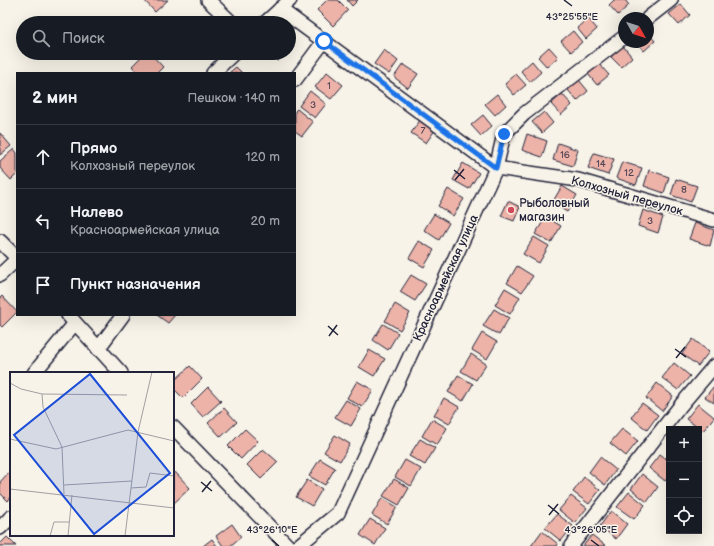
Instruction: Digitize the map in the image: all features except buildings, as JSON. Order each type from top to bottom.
[{"type":"street","points":[[208,0],[225,16]]},
{"type":"street","points":[[654,13],[671,0]]},
{"type":"street","points":[[273,16],[285,4]]},
{"type":"street","name":"Колхозный переулок","points":[[285,4],[324,41],[496,168],[578,180],[714,220]]},
{"type":"street","points":[[296,79],[324,41]]},
{"type":"street","name":"Красноармейская улица","points":[[298,546],[338,513],[496,168],[504,134],[524,114],[618,42]]},
{"type":"street","points":[[214,72],[227,60]]},
{"type":"street","points":[[0,241],[16,258]]},
{"type":"street","points":[[0,275],[16,260]]},
{"type":"street","points":[[98,349],[122,316]]},
{"type":"street","points":[[35,372],[71,319],[120,372]]},
{"type":"street","points":[[571,546],[681,405],[714,366]]},
{"type":"street","points":[[174,428],[288,546]]},
{"type":"street","points":[[0,528],[10,518]]},
{"type":"place","name":"Рыболовный магазин","points":[[511,210]]},
{"type":"route","points":[[324,41],[496,168],[504,134]]}]
